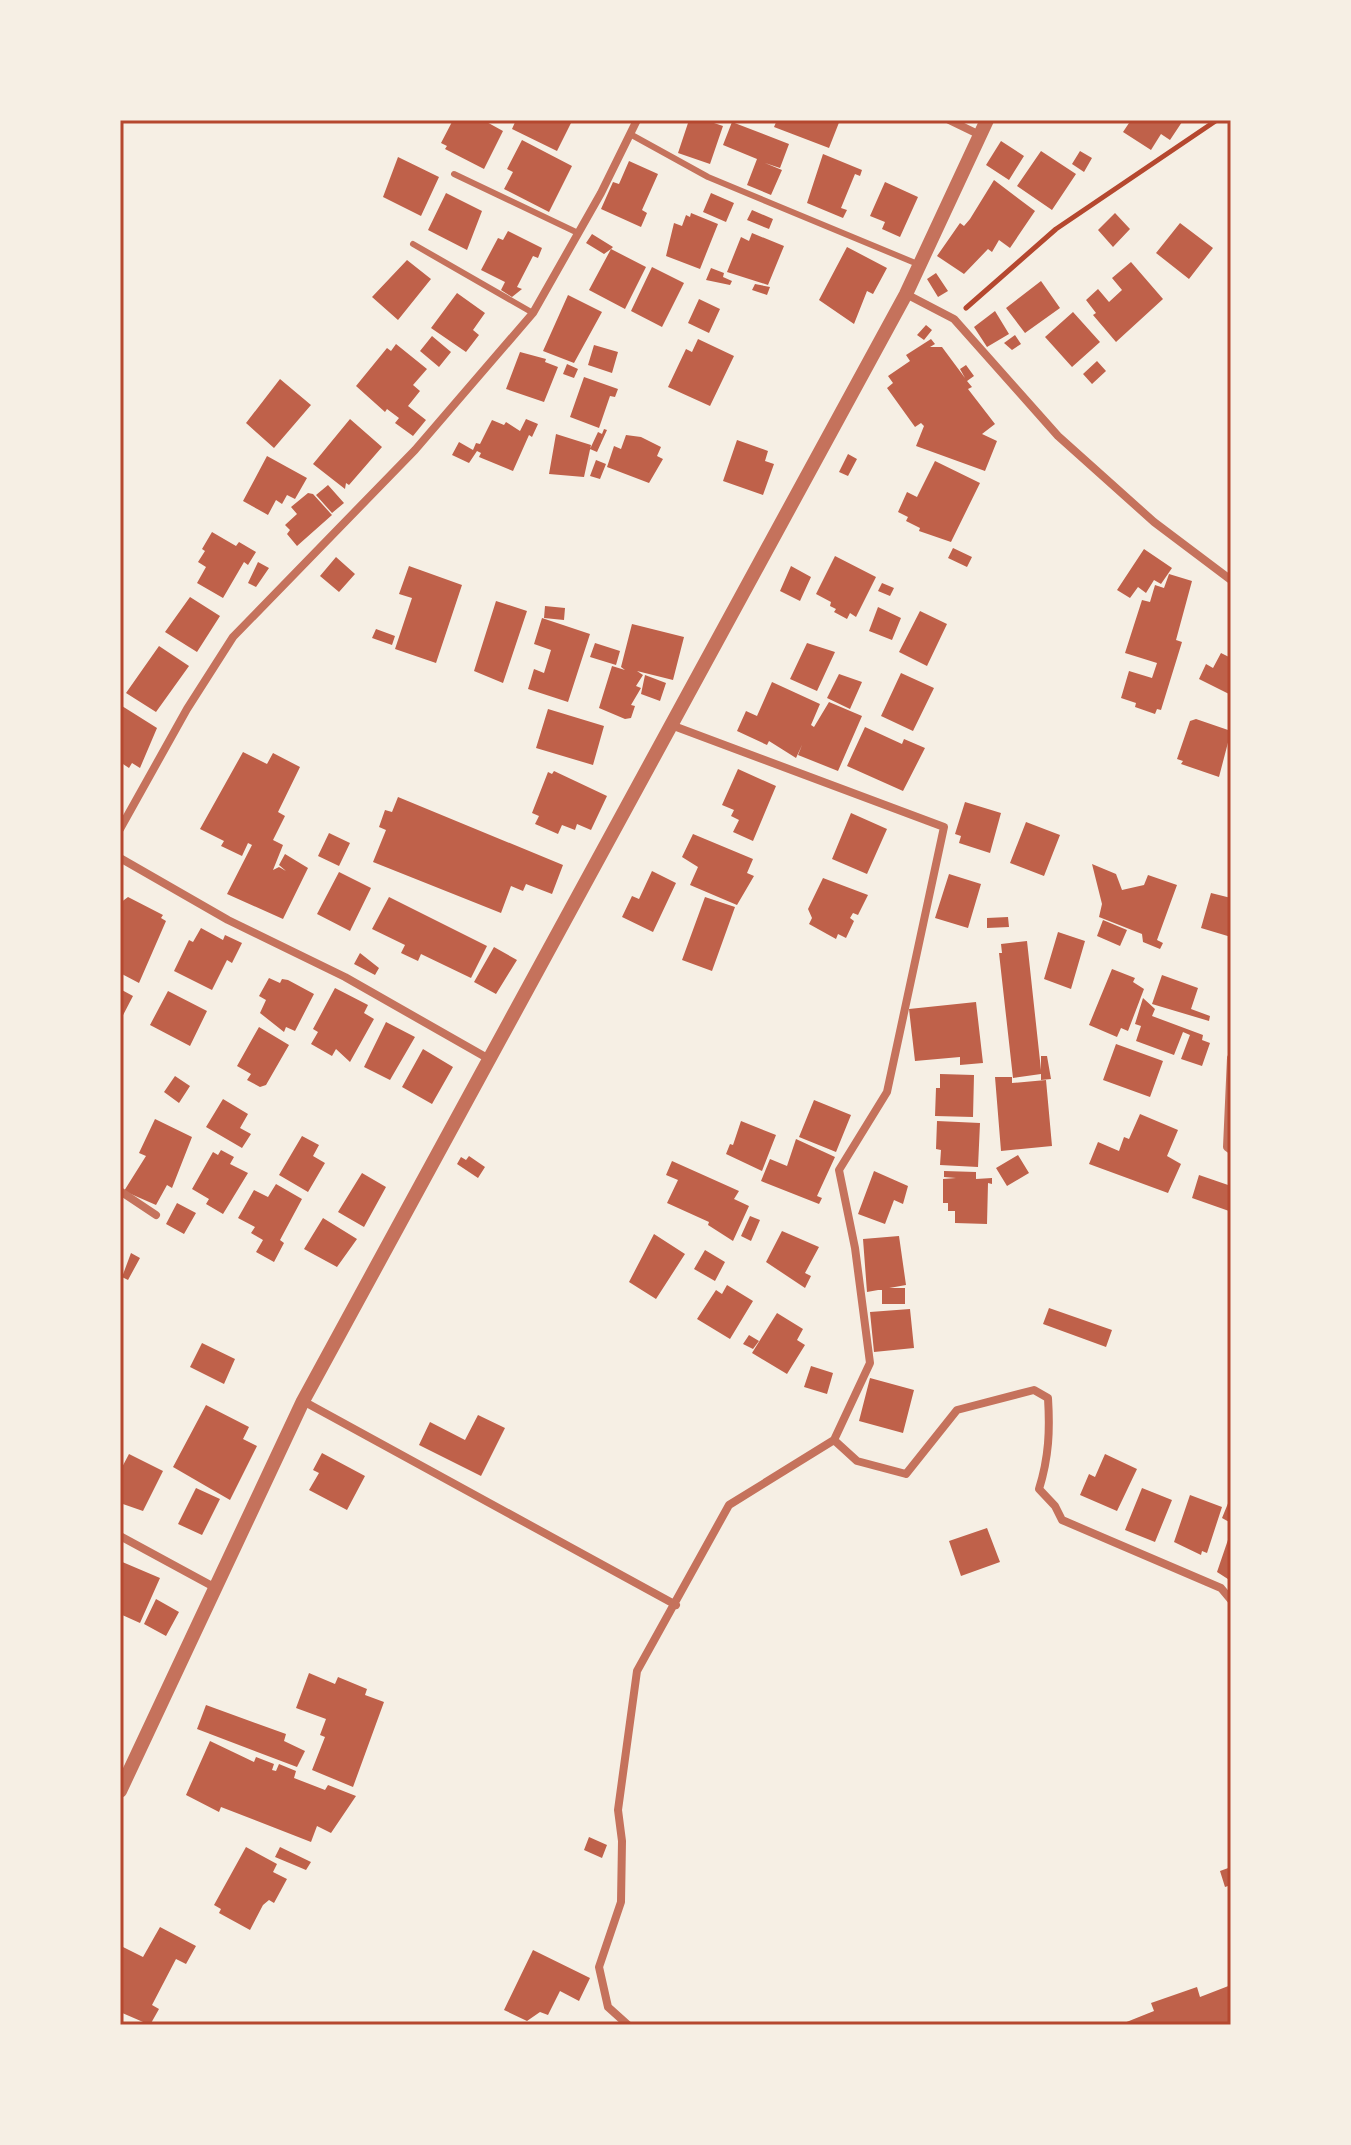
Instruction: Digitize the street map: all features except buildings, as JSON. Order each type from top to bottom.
[{"type":"street","points":[[120,829],[187,709],[233,637],[415,450],[533,313],[637,120]]},
{"type":"street","points":[[949,120],[980,135]]},
{"type":"street","points":[[120,1791],[303,1401],[906,294],[987,120]]},
{"type":"street","points":[[906,294],[954,319],[1058,436],[1154,522],[1231,580]]},
{"type":"street","points":[[628,2025],[608,2007],[599,1967],[621,1902],[622,1841],[618,1810],[637,1671],[729,1505],[834,1440],[870,1363],[855,1248],[839,1170],[887,1092],[944,827],[671,725]]},
{"type":"street","points":[[120,858],[228,920],[345,977],[489,1059]]},
{"type":"street","points":[[1231,1058],[1227,1147],[1231,1150]]},
{"type":"street","points":[[120,1191],[156,1215]]},
{"type":"street","points":[[834,1440],[857,1461],[906,1474],[957,1410],[1034,1390],[1048,1398],[1049,1455],[1039,1489],[1055,1506],[1062,1520],[1221,1588],[1231,1600]]},
{"type":"street","points":[[303,1401],[676,1605]]},
{"type":"street","points":[[120,1536],[214,1587]]},
{"type":"lane","points":[[630,134],[708,177],[920,265]]},
{"type":"lane","points":[[454,174],[578,233]]},
{"type":"lane","points":[[413,244],[533,313]]},
{"type":"path","points":[[954,319],[1056,229],[1217,120]]}]
